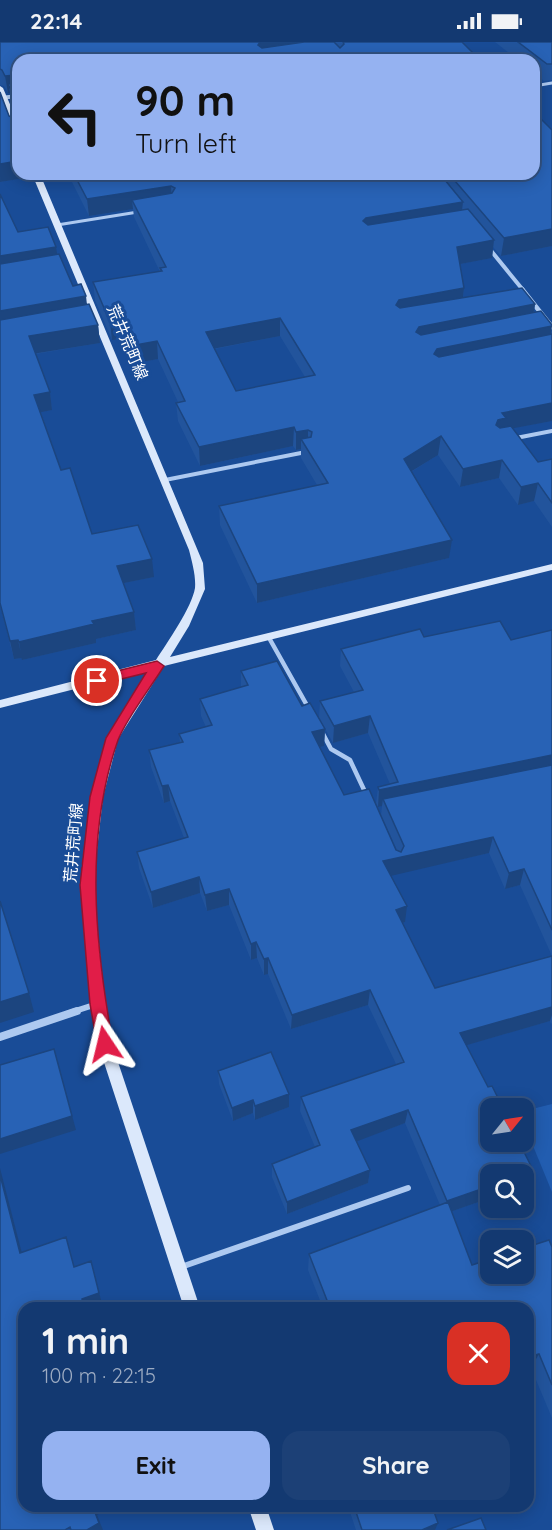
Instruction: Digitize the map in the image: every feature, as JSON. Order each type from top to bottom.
[{"type":"main road","points":[[0,88],[12,119]]},
{"type":"main road","name":"荒井荒町線","points":[[38,180],[198,563],[200,589],[184,626],[112,738],[97,797],[87,885],[98,1004],[105,1044],[190,1302]]},
{"type":"main road","points":[[0,704],[552,567]]},
{"type":"main road","points":[[259,1512],[265,1530]]},
{"type":"street","points":[[482,239],[550,325]]},
{"type":"street","points":[[0,1037],[98,1004]]},
{"type":"lane","points":[[57,225],[138,212]]},
{"type":"lane","points":[[64,268],[75,266]]},
{"type":"lane","points":[[518,300],[528,297]]},
{"type":"lane","points":[[86,319],[96,317]]},
{"type":"lane","points":[[538,325],[550,325]]},
{"type":"lane","points":[[508,440],[552,431]]},
{"type":"lane","points":[[165,480],[308,452]]},
{"type":"lane","points":[[268,636],[314,718]]},
{"type":"lane","points":[[320,729],[331,749],[350,760],[370,802]]},
{"type":"lane","points":[[179,1268],[408,1188]]},
{"type":"shaded area","points":[[552,1104],[552,1192],[534,1148],[534,1108]]},
{"type":"building","points":[[0,42],[260,42],[258,45],[262,48],[304,42],[334,42],[340,48],[343,42],[462,42],[474,54],[12,54],[12,75],[5,76],[0,69]]},
{"type":"building","points":[[518,42],[552,42],[552,64],[547,64],[540,59],[540,54],[534,54]]},
{"type":"building","points":[[0,92],[9,116],[12,117],[12,162],[0,164]]},
{"type":"building","points":[[540,118],[552,130],[552,229],[504,238],[454,180],[540,180]]},
{"type":"building","points":[[77,180],[445,180],[463,202],[366,218],[363,221],[368,225],[468,209],[494,240],[457,247],[464,288],[399,300],[396,305],[400,308],[522,288],[535,304],[419,327],[416,332],[421,335],[541,311],[552,325],[437,349],[434,354],[439,357],[552,334],[552,403],[502,413],[506,418],[498,420],[496,425],[500,428],[511,426],[538,462],[552,459],[552,503],[538,483],[521,487],[502,460],[463,469],[441,436],[404,459],[452,540],[257,584],[219,506],[328,483],[301,439],[311,437],[312,432],[308,430],[296,432],[294,427],[199,447],[176,403],[185,401],[157,341],[130,346],[119,321],[110,322],[93,282],[162,271],[160,268],[166,267],[132,200],[172,193],[175,188],[171,186],[87,199]],"holes":[[[280,318],[315,375],[236,391],[206,332]]]},
{"type":"building","points":[[0,194],[18,232],[48,227],[56,247],[0,256]]},
{"type":"building","points":[[59,254],[73,286],[81,284],[86,296],[0,311],[0,264]]},
{"type":"building","points":[[89,304],[98,325],[29,336],[50,392],[34,395],[61,470],[70,468],[92,534],[138,525],[152,559],[117,566],[134,612],[92,621],[94,624],[19,642],[18,640],[10,641],[0,603],[0,320]]},
{"type":"building","points":[[500,621],[511,640],[552,630],[552,755],[379,790],[378,787],[398,782],[370,716],[334,726],[320,701],[363,690],[341,649],[420,629],[424,637]]},
{"type":"building","points":[[277,661],[302,706],[310,703],[325,729],[312,732],[344,795],[369,789],[396,850],[401,852],[404,846],[383,799],[552,765],[552,930],[524,869],[509,873],[493,837],[383,861],[407,906],[396,910],[435,988],[552,956],[552,1007],[460,1033],[488,1087],[492,1086],[498,1098],[480,1098],[480,1152],[524,1152],[530,1164],[480,1164],[480,1189],[447,1201],[408,1110],[351,1130],[370,1170],[287,1202],[272,1164],[320,1145],[301,1097],[404,1062],[370,990],[292,1015],[268,958],[264,959],[256,942],[251,944],[229,889],[205,895],[199,877],[151,892],[137,852],[188,837],[168,785],[162,786],[149,750],[183,742],[179,734],[212,725],[200,699],[248,685],[241,671]]},
{"type":"building","points":[[0,901],[29,993],[0,1002]]},
{"type":"building","points":[[54,1049],[72,1116],[0,1139],[0,1065]]},
{"type":"building","points":[[271,1052],[289,1094],[255,1106],[253,1100],[232,1108],[218,1071]]},
{"type":"building","points":[[0,1175],[20,1253],[66,1237],[74,1267],[91,1261],[99,1293],[82,1299],[83,1302],[18,1302],[18,1512],[95,1512],[99,1523],[87,1530],[71,1530],[70,1527],[65,1530],[0,1530]]},
{"type":"building","points":[[448,1202],[472,1265],[480,1262],[480,1284],[534,1284],[534,1245],[549,1240],[552,1247],[552,1385],[539,1354],[534,1355],[534,1302],[328,1302],[309,1254]]},
{"type":"building","points":[[356,1512],[434,1512],[438,1523],[422,1530],[362,1530]]},
{"type":"building","points":[[481,1518],[486,1530],[447,1530]]},
{"type":"route","points":[[97,681],[157,666],[112,738],[97,797],[87,885],[98,1004],[105,1044]]}]
